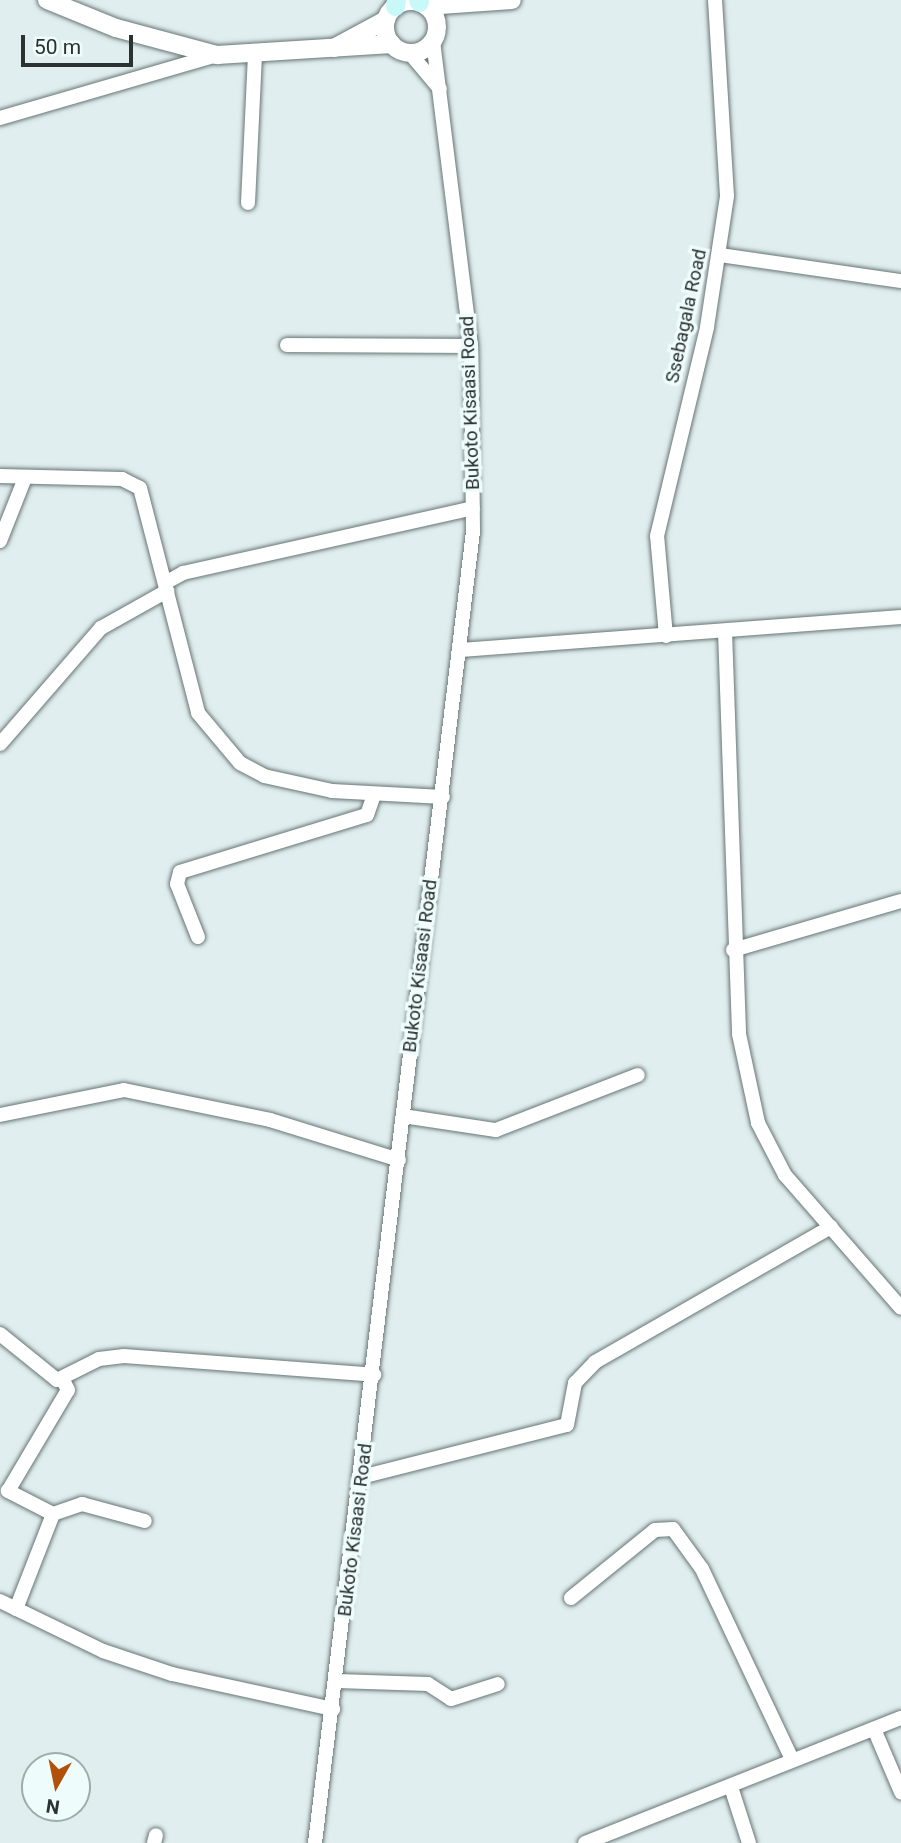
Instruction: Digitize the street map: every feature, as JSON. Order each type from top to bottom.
[{"type":"street","points":[[47,0],[116,28],[217,55],[255,55],[334,48],[401,48],[435,35],[472,6]]},
{"type":"street","points":[[334,48],[392,9],[421,3],[472,6],[512,0]]},
{"type":"street","name":"Ssebagala Road","points":[[666,636],[657,536],[720,255],[727,173],[715,0]]},
{"type":"street","points":[[421,3],[435,35]]},
{"type":"street","points":[[392,9],[401,48],[440,89]]},
{"type":"street","name":"Bukoto Kisaasi Road","points":[[315,1843],[337,1681],[461,650],[473,509],[471,346],[435,35]]},
{"type":"street","points":[[0,118],[217,55]]},
{"type":"street","points":[[248,204],[255,55]]},
{"type":"street","points":[[720,255],[901,281]]},
{"type":"street","points":[[287,345],[471,346]]},
{"type":"street","points":[[0,476],[133,483],[145,500],[198,713],[225,749],[264,776],[374,795],[443,797]]},
{"type":"street","points":[[0,541],[25,478]]},
{"type":"street","points":[[0,744],[101,628],[166,587],[183,573],[473,509]]},
{"type":"street","points":[[461,650],[901,617]]},
{"type":"street","points":[[725,631],[733,950],[739,1034],[758,1123],[785,1175],[901,1308]]},
{"type":"street","points":[[198,937],[177,884],[180,872],[367,815],[374,795]]},
{"type":"street","points":[[733,950],[901,901]]},
{"type":"street","points":[[403,1116],[496,1130],[638,1075]]},
{"type":"street","points":[[0,1115],[124,1090],[270,1120],[399,1160]]},
{"type":"street","points":[[361,1477],[567,1424],[575,1383],[595,1362],[831,1227]]},
{"type":"street","points":[[0,1334],[63,1380],[68,1390],[8,1491],[53,1514],[82,1504],[145,1521]]},
{"type":"street","points":[[63,1380],[99,1359],[124,1356],[374,1375]]},
{"type":"street","points":[[16,1609],[53,1514]]},
{"type":"street","points":[[571,1598],[655,1530],[673,1529],[702,1569],[792,1759]]},
{"type":"street","points":[[0,1601],[103,1651],[172,1674],[333,1709]]},
{"type":"street","points":[[337,1681],[428,1684],[451,1699],[498,1684]]},
{"type":"street","points":[[585,1843],[901,1718]]},
{"type":"street","points":[[874,1729],[901,1792]]},
{"type":"street","points":[[731,1787],[749,1843]]}]
